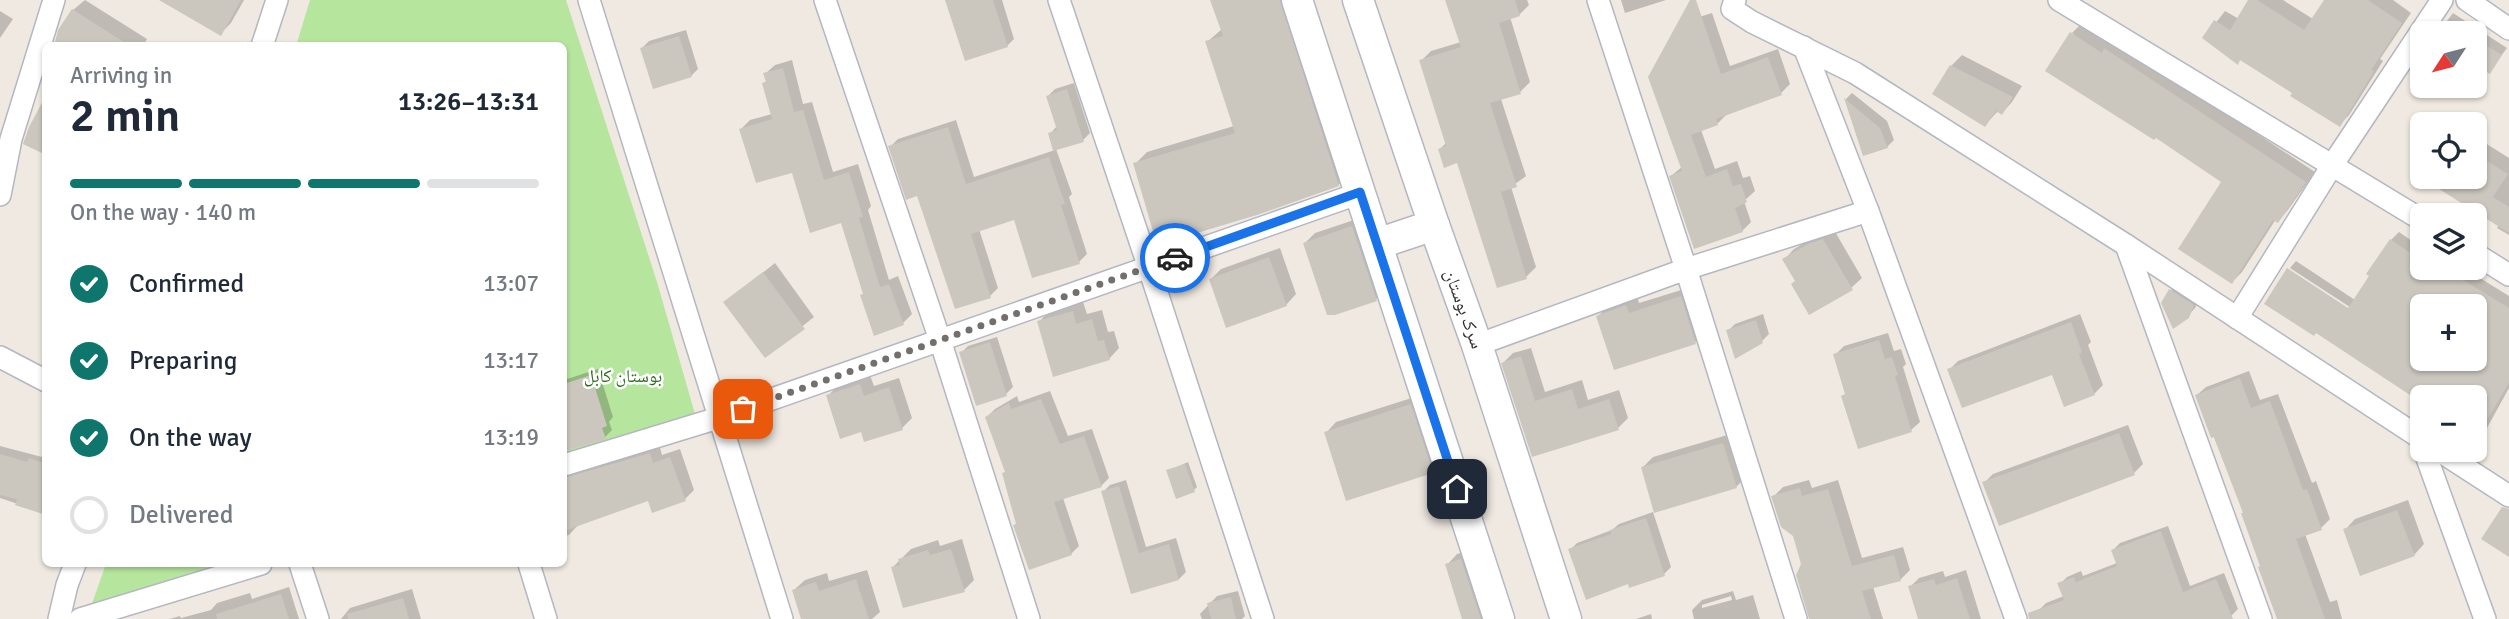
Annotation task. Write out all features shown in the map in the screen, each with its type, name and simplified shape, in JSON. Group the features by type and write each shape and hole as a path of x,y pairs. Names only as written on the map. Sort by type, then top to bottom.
{"street":[{"path":"0,195 12,139 54,0"},
{"path":"262,42 278,0"},
{"path":"589,0 782,619"},
{"path":"825,0 940,340 1029,619"},
{"path":"1059,0 1263,619"},
{"path":"1297,0 1499,619"},
{"name":"سرک بوستان","path":"1359,0 1477,345 1566,619"},
{"path":"1598,0 1796,619"},
{"path":"1735,0 1732,9 1752,22 1855,73 2126,245 2410,435"},
{"path":"2059,0 2410,212"},
{"path":"2237,318 2333,164 2442,0"},
{"path":"2468,0 2509,29"},
{"path":"1804,47 1868,211 2015,619"},
{"path":"567,464 718,418 1360,192"},
{"path":"1477,345 1686,269 1868,211"},
{"path":"1377,244 1434,225"},
{"path":"2126,245 2261,619"},
{"path":"2487,261 2509,275"},
{"path":"0,358 42,379"},
{"path":"2429,462 2485,619"},
{"path":"2457,462 2509,496"},
{"path":"59,619 74,567"},
{"path":"80,619 251,567"},
{"path":"300,567 318,619"},
{"path":"530,567 546,619"}],"green space":[{"name":"بوستان کابل","path":"310,0 566,0 657,282 695,414 567,456 567,42 297,42"},
{"path":"105,567 229,567 89,612"}],"building":[{"path":"159,0 241,0 221,36"},
{"path":"945,0 993,0 1008,47 965,61"},
{"path":"1210,0 1280,0 1339,186 1257,215 1157,245 1133,163 1235,133 1205,41 1223,36"},
{"path":"1445,0 1515,0 1520,16 1499,23 1521,94 1490,103 1517,187 1501,192 1527,279 1497,288 1457,163 1444,168 1438,149 1446,146 1419,60 1461,47"},
{"path":"1690,0 1696,0 1721,74 1768,57 1782,95 1716,119 1718,125 1691,135 1706,177 1727,169 1733,186 1741,184 1747,202 1735,208 1743,232 1694,249 1669,176 1682,171 1648,77"},
{"path":"2248,0 2257,0 2304,30 2324,0 2368,0 2402,23 2371,70 2374,71 2340,127 2240,60 2238,65 2202,38 2214,20 2230,30"},
{"path":"72,9 124,42 55,42 58,30"},
{"path":"2070,32 2102,53 2104,48 2306,182 2278,223 2273,220 2232,284 2178,249 2221,182 2156,138 2154,140 2045,71"},
{"path":"679,36 692,77 653,89 640,48"},
{"path":"2487,46 2502,55 2490,74 2487,72"},
{"path":"1950,65 2013,97 2002,115 1996,111 1985,127 1932,94"},
{"path":"783,68 794,112 803,110 824,180 849,172 863,217 859,218 880,287 889,284 904,325 874,336 841,223 810,233 792,173 756,183 739,129 772,119 762,83 766,82 763,73"},
{"path":"1067,89 1084,142 1053,151 1048,133 1057,130 1046,96"},
{"path":"1844,98 1880,128 1888,148 1863,156"},
{"path":"42,103 42,153 23,144"},
{"path":"948,127 966,184 1049,157 1065,204 1061,205 1080,264 1032,278 1014,220 971,234 991,298 955,309 917,196 906,200 888,146"},
{"path":"2487,161 2508,174 2493,197 2509,207 2509,233 2487,219 2487,203 2461,203 2439,189 2487,189"},
{"path":"1352,226 1377,301 1335,315 1327,315 1303,243"},
{"path":"1823,239 1853,290 1809,315 1791,284 1795,281 1782,259"},
{"path":"2390,239 2410,253 2410,280 2463,280 2486,294 2410,294 2410,371 2487,371 2487,295 2509,308 2509,383 2487,419 2487,385 2410,385 2410,395 2316,333 2314,336 2264,304 2287,268 2348,308 2369,276 2366,274"},
{"path":"1269,257 1287,306 1226,328 1209,279"},
{"path":"763,272 805,329 765,358 723,302"},
{"path":"2169,289 2194,305 2189,318 2173,329 2161,303"},
{"path":"1681,296 1696,344 1614,370 1596,316 1626,305 1629,313"},
{"path":"1073,311 1076,324 1092,319 1098,341 1104,340 1110,360 1053,377 1037,321"},
{"path":"1756,320 1763,343 1735,359 1726,330"},
{"path":"2071,322 2082,352 2079,354 2095,395 2064,407 2052,375 1962,408 1947,369"},
{"path":"1879,340 1885,359 1892,357 1912,432 1858,449 1841,396 1845,394 1833,354"},
{"path":"990,342 1007,396 976,406 959,352"},
{"path":"1521,356 1535,401 1572,389 1578,409 1609,399 1619,430 1532,457 1501,363"},
{"path":"591,375 607,426 602,428 606,439 567,450 567,383"},
{"path":"2240,378 2251,408 2270,401 2303,490 2307,489 2322,530 2296,539 2325,619 2277,619 2258,567 2260,566 2243,513 2195,395"},
{"path":"860,384 864,396 889,387 903,430 864,442 861,432 840,439 826,395"},
{"path":"1041,399 1060,444 1084,436 1102,487 1054,502 1072,555 1029,570 1013,525 1016,524 1002,473 1005,472 985,417 1009,403 1011,409"},
{"path":"1411,404 1433,473 1346,501 1324,432"},
{"path":"2119,433 2135,475 1999,526 1982,482"},
{"path":"1723,443 1737,488 1654,513 1641,467"},
{"path":"650,453 653,463 670,457 686,501 652,513 648,501 567,530 567,477"},
{"path":"0,454 27,462 29,458 42,463 42,514 15,505 17,499 0,495"},
{"path":"1185,464 1195,492 1176,499 1166,470"},
{"path":"1119,486 1139,553 1169,544 1179,580 1131,594 1101,491"},
{"path":"1800,488 1802,496 1828,489 1852,566 1894,555 1901,581 1862,591 1871,619 1809,619 1796,575 1801,564 1793,536 1781,527 1771,496"},
{"path":"2502,507 2509,509 2509,557 2481,539"},
{"path":"2397,510 2415,556 2360,576 2343,529"},
{"path":"1646,518 1665,576 1629,588 1628,584 1586,600 1568,549 1611,534 1610,530"},
{"path":"2161,531 2183,592 2216,579 2233,619 2029,619 2028,613 2064,600 2057,583 2074,577 2076,582 2117,566 2111,550"},
{"path":"951,549 965,592 903,608 891,567 900,565 898,559 928,550 930,555"},
{"path":"1461,559 1481,619 1462,619 1445,564"},
{"path":"1957,578 1970,619 1918,619 1908,586 1934,579 1936,585"},
{"path":"856,579 869,619 801,619 792,590 816,582 819,591"},
{"path":"281,594 289,619 217,619 216,614"},
{"path":"1231,597 1236,619 1211,619 1207,603"},
{"path":"403,598 409,619 348,619 347,614"}],"way so far":[{"path":"743,409 1175,258"}],"route":[{"path":"1175,258 1360,192 1457,489"}]}
